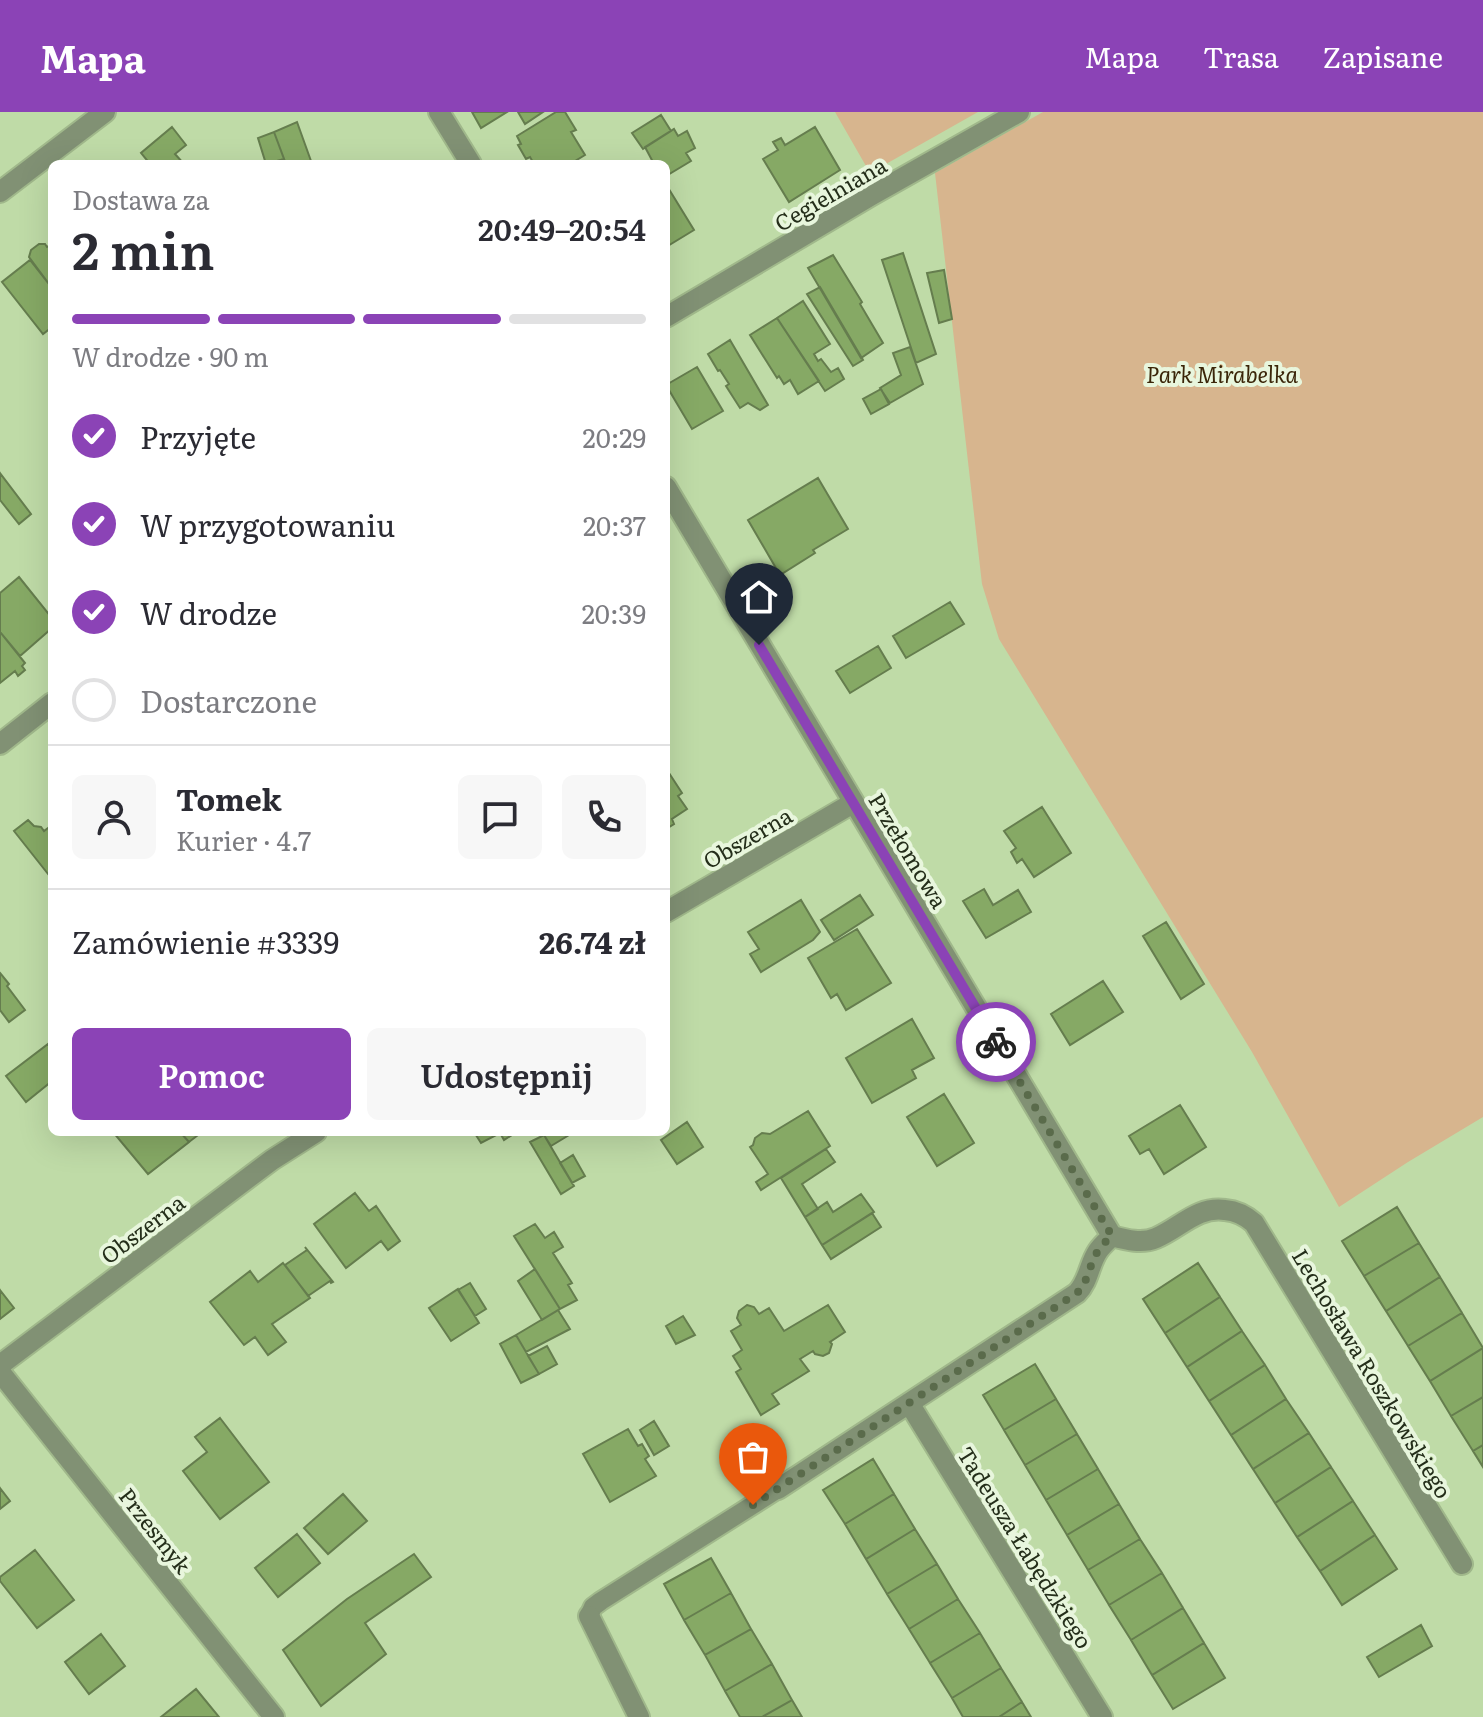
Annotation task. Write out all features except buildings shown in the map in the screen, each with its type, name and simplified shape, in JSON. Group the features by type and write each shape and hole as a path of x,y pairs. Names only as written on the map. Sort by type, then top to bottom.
{"street":[{"path":"0,192 105,112"},
{"path":"439,112 469,160"},
{"name":"Cegielniana","path":"670,315 1019,112"},
{"name":"Przełomowa","path":"670,494 1112,1236"},
{"path":"0,744 48,706"},
{"name":"Obszerna","path":"670,910 853,803"},
{"name":"Obszerna","path":"0,1365 272,1160 310,1136"},
{"name":"Lechosława Roszkowskiego","path":"1112,1236 1128,1241 1155,1238 1212,1209 1237,1212 1254,1223 1462,1564"},
{"path":"778,1489 1077,1293 1084,1286 1096,1254 1112,1236"},
{"name":"Przesmyk","path":"0,1372 274,1717"},
{"name":"Tadeusza Łabędzkiego","path":"909,1403 1102,1717"},
{"path":"589,1616 639,1717"}],"lane":[{"path":"589,1616 593,1607 601,1601 778,1489"}],"green space":[{"path":"835,112 978,112 870,173"},
{"name":"Park Mirabelka","path":"1043,112 1483,112 1483,1117 1339,1207 1252,1052 999,639 982,584 935,173"}],"way so far":[{"path":"753,1505 1077,1293 1084,1286 1096,1254 1112,1236 996,1042"}],"route":[{"path":"759,645 996,1042"}]}
